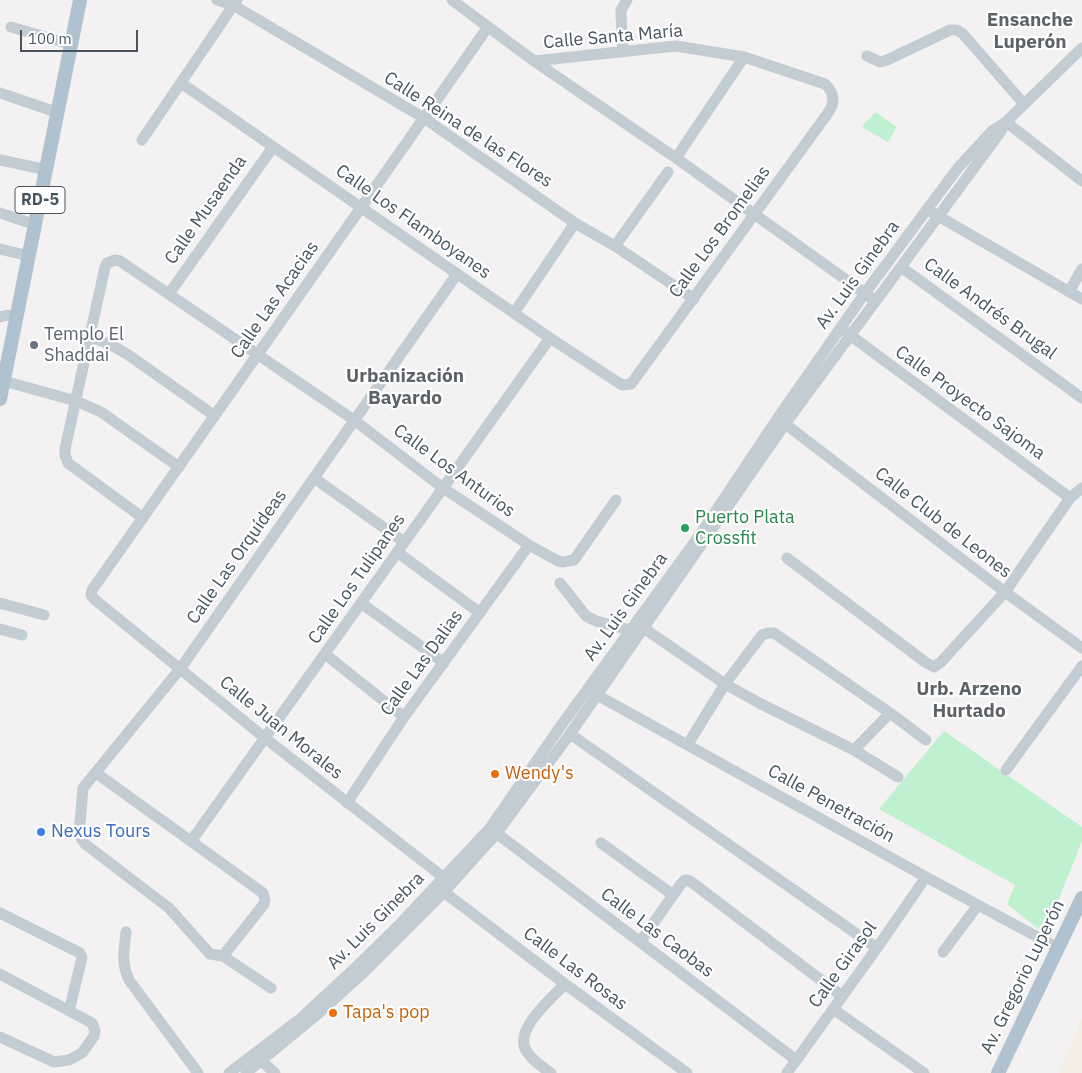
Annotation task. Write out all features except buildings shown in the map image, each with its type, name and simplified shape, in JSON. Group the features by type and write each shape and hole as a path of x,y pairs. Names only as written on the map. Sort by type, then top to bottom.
{"main road":[{"name":"RD-5","path":"0,356 4,316 21,254 72,0"},
{"name":"RD-5","path":"0,399 80,0"},
{"name":"Av. Gregorio Luperón","path":"998,1073 1082,898"}],"street":[{"name":"Calle Reina de las Flores","path":"218,0 235,2 424,118 575,223 615,246 694,299"},
{"path":"452,0 875,301"},
{"path":"623,50 621,10 627,0"},
{"path":"142,140 235,2"},
{"path":"11,26 64,42"},
{"name":"Calle Las Acacias","path":"92,595 92,590 488,27"},
{"path":"866,56 880,62 950,30 957,30 963,34 1024,104"},
{"name":"Calle Santa María","path":"534,60 676,46 744,57 825,84 833,94"},
{"name":"Av. Luis Ginebra","path":"493,831 593,691 645,629 865,293 957,169 992,131 1006,122 1082,48"},
{"path":"676,158 744,57"},
{"name":"Calle Los Flamboyanes","path":"181,83 550,338 622,385 627,386"},
{"path":"0,93 50,110"},
{"name":"Calle Los Bromelias","path":"627,386 631,384 694,299 832,108 833,94"},
{"path":"1006,122 1082,181"},
{"name":"Av. Luis Ginebra","path":"229,1073 258,1058 319,1013 362,974 493,831 570,734 593,691 630,630 781,421 850,337 1006,122"},
{"name":"Calle Musaenda","path":"169,294 273,147"},
{"path":"0,160 38,168"},
{"path":"615,246 668,172"},
{"path":"928,209 1082,299"},
{"path":"0,213 27,222"},
{"path":"514,313 575,223"},
{"path":"0,248 21,254"},
{"name":"Calle Los Anturios","path":"91,337 105,267 111,260 120,261 354,420 443,488 529,545 563,562 574,560 616,500"},
{"name":"Calle Andrés Brugal","path":"902,267 1082,398"},
{"path":"1069,292 1082,269"},
{"name":"Calle Las Orquídeas","path":"223,956 210,954 169,908 85,844 79,835 83,788 180,669 457,274"},
{"name":"Calle Proyecto Sajoma","path":"842,328 850,337 1070,498"},
{"path":"143,518 68,463 65,455 65,448 91,337 127,354 215,416"},
{"name":"Calle Los Tulipanes","path":"192,840 550,338"},
{"path":"4,381 76,401 101,412 179,467"},
{"name":"Calle Club de Leones","path":"781,421 1005,592 1082,648"},
{"path":"314,478 404,542"},
{"path":"787,558 934,667 941,662 1005,592 1070,498 1082,488"},
{"name":"Calle Las Dalias","path":"346,803 404,717 529,545"},
{"path":"397,552 480,613"},
{"path":"560,583 586,616 596,621 630,630"},
{"name":"Calle Juan Morales","path":"92,595 94,599 446,884"},
{"path":"0,603 44,615"},
{"path":"361,603 444,664"},
{"path":"645,629 725,684 854,750 898,777"},
{"path":"0,630 22,635"},
{"path":"688,744 725,684 762,635 768,632 774,633 926,740"},
{"path":"325,654 404,717"},
{"path":"1006,770 1082,666"},
{"name":"Calle Penetración","path":"593,691 926,877 1058,948"},
{"path":"854,750 890,713"},
{"path":"570,734 878,948"},
{"path":"96,773 192,840 263,894 264,904 223,956 271,988"},
{"name":"Calle Las Caobas","path":"493,831 796,1060"},
{"path":"601,843 673,894"},
{"name":"Calle Girasol","path":"787,1073 878,948 926,877"},
{"path":"640,942 684,880 690,881 842,996"},
{"name":"Calle Las Rosas","path":"446,884 565,984 687,1073"},
{"path":"943,952 978,905"},
{"path":"0,913 80,953 82,958 69,1011"},
{"path":"126,932 124,970 198,1073"},
{"path":"0,974 92,1023 95,1031 94,1036 86,1047 76,1057 54,1062 0,1037"},
{"path":"551,1073 533,1060 525,1051 523,1043 524,1032 528,1024 565,984"},
{"path":"833,1009 924,1073"},
{"path":"258,1058 275,1073"},
{"name":"Av. Luis Ginebra","path":"246,1073 258,1058"}],"green space":[{"path":"875,112 897,127 888,142 862,127"},
{"path":"944,731 1082,827 1082,841 1045,934 1007,904 1015,885 879,809"}],"sand":[{"path":"1082,1019 1082,1073 1059,1073"}],"place":[{"name":"Templo El Shaddai","path":"34,345"},
{"name":"Puerto Plata Crossfit","path":"685,528"},
{"name":"Wendy's","path":"495,774"},
{"name":"Nexus Tours","path":"41,832"},
{"name":"Tapa's pop","path":"333,1013"}],"district":[{"name":"Ensanche Luperón","path":"1030,32"},
{"name":"Urbanización Bayardo","path":"405,388"},
{"name":"Urb. Arzeno Hurtado","path":"969,701"}]}
